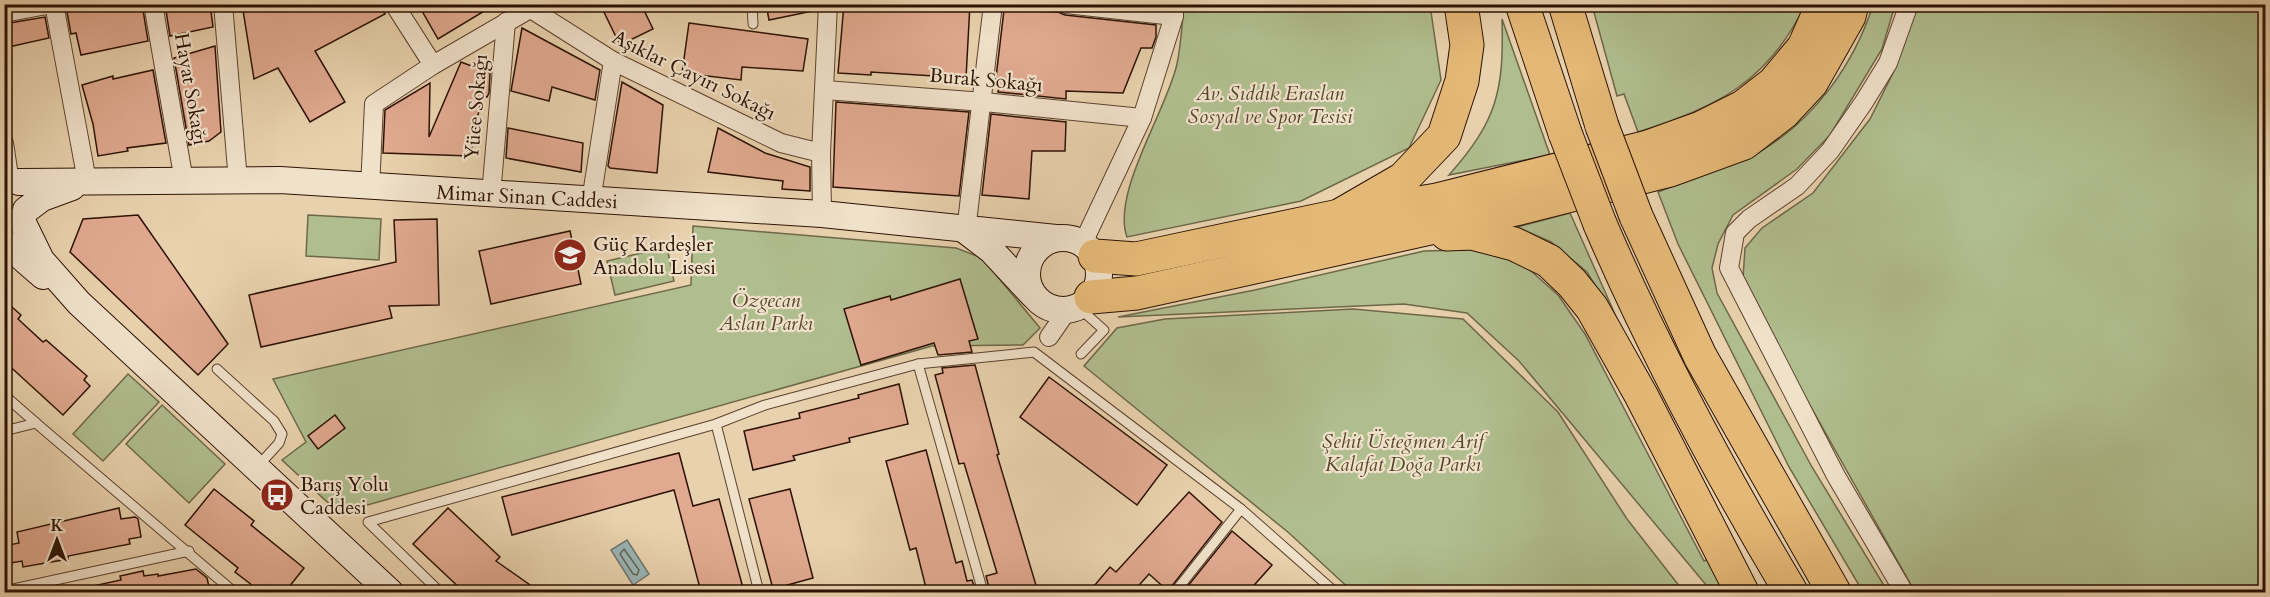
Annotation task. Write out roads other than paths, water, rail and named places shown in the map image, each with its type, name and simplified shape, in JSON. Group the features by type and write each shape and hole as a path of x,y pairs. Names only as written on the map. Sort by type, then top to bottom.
{"highway":[{"path":"1339,216 1403,178 1444,136 1462,81 1467,45 1461,4"},
{"path":"1522,4 1565,133 1600,224 1675,387 1721,475 1791,592"},
{"path":"1565,4 1602,126 1636,216 1700,356 1834,592"},
{"path":"1578,4 1587,74"},
{"path":"1089,250 1136,259 1339,216 1437,200 1648,147 1701,128 1743,107 1774,83 1804,47 1823,4"},
{"path":"1079,305 1516,209 1659,173 1744,142 1783,113 1811,83 1844,25 1851,4"},
{"path":"1309,254 1416,236 1472,233 1514,244 1549,261 1592,308 1641,395 1742,592"}],"main road":[{"name":"Mimar Sinan Caddesi","path":"11,178 87,181 280,180 370,188 822,214 966,231 1056,238"},
{"path":"11,178 27,195 17,219"},
{"path":"17,219 42,198 87,181"},
{"path":"17,219 41,260 79,303"},
{"path":"966,231 991,250 1034,297 1043,305 1079,305 1100,277 1089,250 1065,238 1056,238 1037,248 1030,257 1026,278 1034,297"},
{"path":"4,242 23,260 79,303 390,592"}],"street":[{"path":"4,13 53,4 87,181"},
{"name":"Hayat Sokağı","path":"153,4 184,181"},
{"path":"223,4 238,181"},
{"path":"394,4 433,65"},
{"path":"822,214 821,153 828,4"},
{"path":"966,231 984,102 993,4"},
{"path":"1066,4 1174,10 1142,118 1089,250"},
{"path":"1904,592 1836,476 1729,268 1735,233 1749,219 1797,186 1830,151 1864,102 1888,63 1909,4"},
{"path":"370,188 374,104 433,65 506,22 525,7"},
{"name":"Aşıklar Çayırı Sokağı","path":"525,7 613,61 781,143 821,153"},
{"name":"Yüce Sokağı","path":"491,195 506,22"},
{"path":"591,201 613,61"},
{"name":"Burak Sokağı","path":"825,90 984,102 1142,118"},
{"path":"4,142 11,178"},
{"path":"1049,337 1079,305"}],"lane":[{"path":"752,4 753,24"},
{"path":"1079,305 1104,330 1081,354"},
{"path":"440,592 368,522 716,424 765,405 918,363 1034,352 1049,337"},
{"path":"1034,352 1241,509 1335,592"},
{"path":"918,363 983,592"},
{"path":"217,369 274,421 282,434 279,443 257,467"},
{"path":"4,395 189,551 234,592"},
{"path":"4,431 36,423"},
{"path":"716,424 759,592"},
{"path":"1175,592 1241,509"},
{"path":"4,591 189,551"}],"water":[{"path":"627,540 649,574 633,585 611,550"}],"place":[{"name":"Güç Kardeşler Anadolu Lisesi","path":"570,255"},
{"name":"Barış Yolu Caddesi","path":"277,495"}],"park label":[{"name":"Av. Sıddık Eraslan Sosyal ve Spor Tesisi","path":"1270,104"},
{"name":"Özgecan Aslan Parkı","path":"766,312"},
{"name":"Şehit Üsteğmen Arif Kalafat Doğa Parkı","path":"1403,452"}]}
